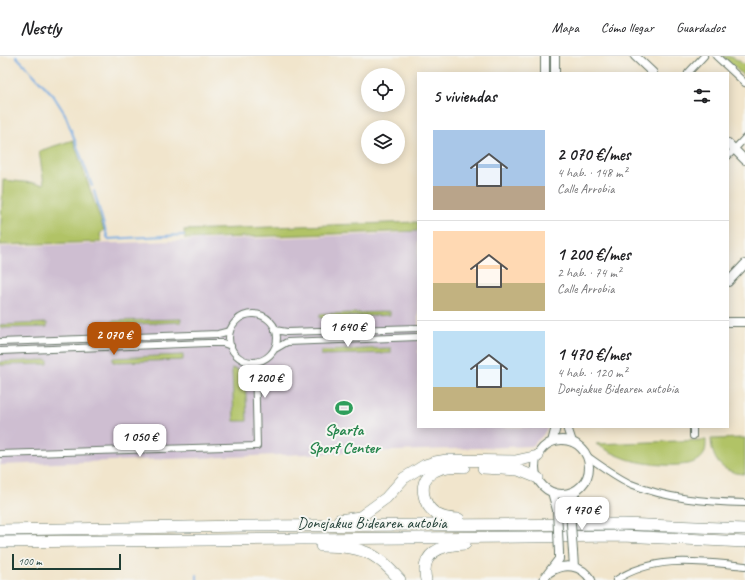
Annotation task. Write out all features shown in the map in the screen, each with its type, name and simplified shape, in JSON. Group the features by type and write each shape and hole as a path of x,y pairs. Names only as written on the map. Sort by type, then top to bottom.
{"highway":[{"path":"246,526 261,523 344,520 360,517 386,498 404,478 424,465 436,462 447,460 515,461 538,456"},
{"path":"533,524 504,518 472,520 447,518 435,513 427,505 423,495 423,488 428,476 441,469 458,467 518,470 538,478"},
{"name":"Donejakue Bidearen autobia","path":"0,530 246,526 533,524 623,524 745,529"},
{"name":"Donejakue Bidearen autobia","path":"0,542 622,536 745,542"},
{"path":"426,580 425,567 431,554 442,547 483,544 513,538"},
{"path":"260,539 292,545 352,548 372,554 400,580"}],"street":[{"path":"545,56 545,72"},
{"path":"555,56 555,72"},
{"path":"636,56 652,72"},
{"path":"689,72 704,56"},
{"path":"716,56 745,83"},
{"path":"745,138 731,146 745,160"},
{"path":"729,281 745,264"},
{"path":"246,315 261,315 267,319 275,330 277,342 274,349 270,355 263,360 255,362 240,358 234,352 229,339 230,331 234,324 246,315"},
{"path":"729,322 745,322"},
{"path":"275,330 287,332 417,328"},
{"path":"0,342 218,334 230,331"},
{"path":"274,349 287,342 417,337"},
{"path":"0,350 208,343 223,343 231,346"},
{"path":"0,454 257,446 255,362"},
{"path":"552,442 556,428"},
{"path":"567,428 572,442"},
{"path":"693,428 693,436"},
{"path":"577,490 565,494 552,492 546,489 538,478 536,463 538,456 546,445 559,440 572,442 581,447 587,456 599,465 630,483 665,495 699,500 744,502"},
{"path":"574,567 570,510 573,496 587,479 589,464 587,456"},
{"path":"543,580 559,559 557,510 552,492"},
{"path":"616,580 637,569 662,562 745,566"},
{"path":"550,572 557,568 566,566 574,567 582,570 591,580"}],"shaded area":[{"path":"417,231 417,428 547,428 543,435 532,446 0,465 0,247 390,234"}],"green space":[{"path":"722,56 732,57 745,66 745,77"},
{"path":"73,140 104,230 100,234 102,242 0,245 3,180 44,184 39,151"},
{"path":"417,222 417,231 185,239 184,230"},
{"path":"390,312 390,315 320,318 320,314"},
{"path":"181,319 181,322 112,325 112,321"},
{"path":"47,323 47,327 0,328 0,325"},
{"path":"391,348 391,353 321,355 321,351"},
{"path":"183,355 183,360 113,362 113,358"},
{"path":"48,360 48,364 0,365 0,362"},
{"path":"232,368 245,373 247,421 234,421"},
{"path":"745,438 745,474 725,469 716,460 711,439"},
{"path":"706,440 706,447 702,457 688,464 677,465 634,461 615,454 596,444"}],"waterway":[{"path":"16,56 53,95 65,114 92,186"},
{"path":"94,191 108,239 184,235"},
{"path":"197,575 197,580"}],"place":[{"name":"Sparta Sport Center","path":"344,408"}]}
